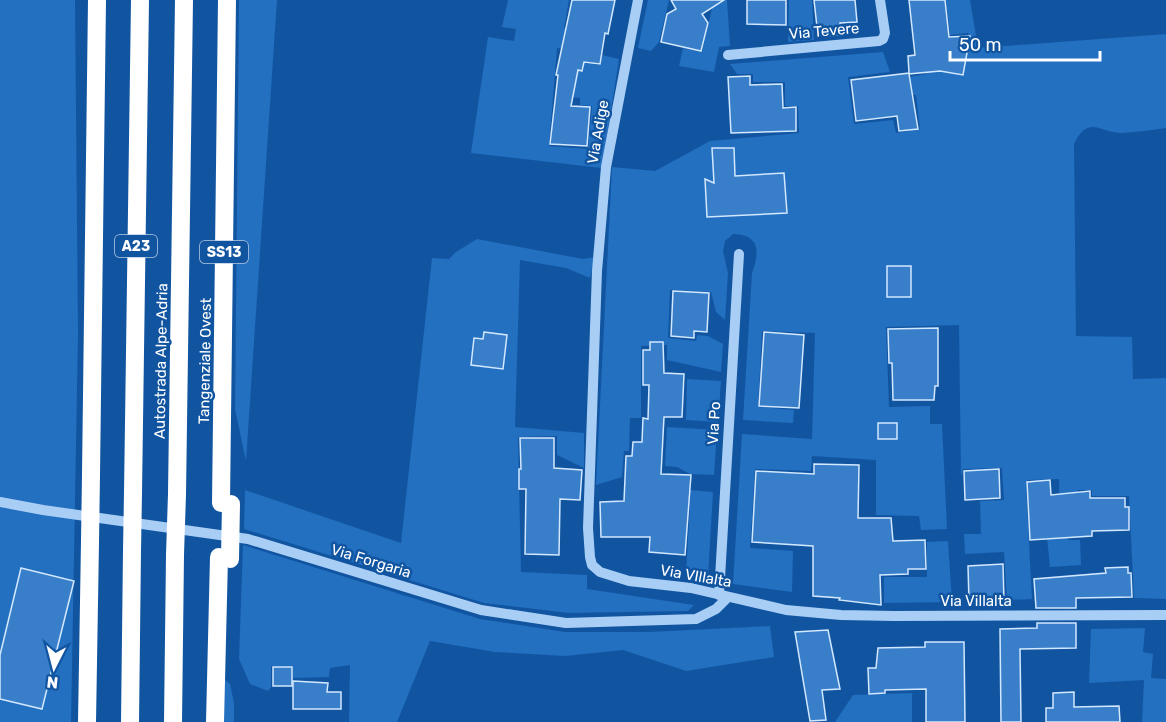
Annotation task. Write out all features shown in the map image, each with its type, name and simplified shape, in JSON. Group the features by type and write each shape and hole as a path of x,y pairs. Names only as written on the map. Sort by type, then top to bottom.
{"highway":[{"path":"87,722 98,0"},
{"name":"Autostrada Alpe-Adria","path":"130,722 140,0"},
{"name":"Autostrada Alpe-Adria","path":"173,722 184,0"},
{"name":"Tangenziale Ovest","path":"215,722 226,503 222,428 227,0"},
{"path":"224,558 228,647 231,659"}],"street":[{"name":"Via Adige","path":"600,572 592,565 588,528 597,271 606,167 638,0"},
{"name":"Via Tevere","path":"728,55 879,41 883,39 885,33 880,0"},
{"name":"Via Po","path":"723,596 739,254"},
{"name":"Via Forgaria","path":"0,502 248,539 481,610 566,623 696,619 716,609 723,596"},
{"name":"Via VIllalta","path":"600,572 629,581 691,588 786,610"},
{"name":"Via Villalta","path":"786,610 894,616 1166,615"}],"shaded area":[{"path":"0,0 75,0 78,333 71,722 0,722"},
{"path":"239,0 277,0 246,461 235,409"},
{"path":"508,0 569,0 564,28 594,33 591,52 557,48 549,146 588,149 592,106 580,105 580,98 572,97 575,79 577,79 578,71 583,72 584,63 600,65 602,55 619,59 602,168 471,153 488,37 514,41 516,29 502,27"},
{"path":"648,0 669,0 659,42 651,51 638,48"},
{"path":"714,0 727,0 730,46 719,47 714,72 679,66 683,48 702,52"},
{"path":"789,0 812,0 814,40 788,42"},
{"path":"946,0 970,0 978,48 1166,34 1166,128 1123,133 1090,127 1085,129 1074,144 1076,336 1132,337 1133,379 1166,378 1166,599 1134,598 1129,496 1092,496 1092,490 1077,490 1078,520 1067,521 1068,540 1080,540 1081,565 1050,567 1047,538 1060,538 1059,479 1028,480 1026,485 1032,599 1007,600 1004,552 965,554 964,534 981,534 980,501 1004,500 1002,468 963,469 961,476 959,325 886,327 889,407 930,406 930,424 942,424 947,529 921,530 919,516 876,515 876,460 812,456 811,471 755,469 750,548 793,551 792,592 733,584 742,434 812,439 815,333 762,331 758,407 794,410 793,423 743,420 752,273 757,251 753,241 742,235 733,234 725,241 723,251 728,273 725,320 716,312 711,292 670,290 668,338 696,341 697,335 708,336 723,344 721,372 667,360 667,345 641,346 641,418 630,418 629,451 624,451 622,477 596,485 612,167 655,171 710,141 799,133 798,106 785,106 785,82 753,82 753,74 737,74 730,64 883,52 890,72 848,77 854,124 893,120 896,133 920,129 916,95 909,95 909,77 926,74 924,52 971,48 968,33 950,35"},
{"path":"477,239 583,259 595,257 590,278 566,268 520,260 515,427 584,433 584,468 557,455 557,436 518,437 521,572 587,575 587,589 694,605 688,611 568,613 484,603 244,529 245,490 401,543 432,258 449,259"},
{"path":"687,379 721,381 718,422 686,420"},
{"path":"667,427 717,430 714,475 690,474 677,467 665,466"},
{"path":"677,489 713,492 708,578 686,574 690,505 668,503"},
{"path":"948,541 952,602 884,603 884,577 927,577 927,542"},
{"path":"243,545 480,619 565,632 649,632 770,626 774,657 686,671 623,650 565,656 495,652 430,641 397,722 349,722 350,665 330,668 329,677 293,678 293,667 271,666 271,687 268,691 250,684 239,659"},
{"path":"1145,628 1143,652 1153,654 1151,678 1166,679 1166,722 1142,722 1144,680 1089,683 1091,629"},
{"path":"224,679 230,684 234,703 234,722 224,722"},
{"path":"912,693 912,722 835,722 853,695"}],"building":[{"path":"572,0 615,0 608,34 605,33 600,64 584,62 582,71 578,70 571,106 590,107 587,146 550,144 558,75 556,75"},
{"path":"671,0 724,0 702,14 708,23 701,51 661,42 667,14 676,9"},
{"path":"747,0 786,0 786,25 747,24"},
{"path":"814,0 855,0 857,22 840,23 841,35 818,36"},
{"path":"909,0 945,0 949,37 970,36 963,75 940,71 909,74 918,129 899,131 897,116 856,121 851,80 909,73 908,56 915,55"},
{"path":"750,76 750,85 782,84 783,108 796,107 796,131 731,133 728,77"},
{"path":"712,148 734,148 735,176 784,173 787,213 707,217 705,179 714,183"},
{"path":"887,266 911,266 911,297 887,297"},
{"path":"673,291 709,293 707,332 694,331 694,338 671,336"},
{"path":"938,328 938,386 935,386 934,400 893,400 888,329"},
{"path":"484,332 507,335 503,369 471,365 474,338 483,339"},
{"path":"764,332 804,335 799,408 759,406"},
{"path":"650,342 663,342 664,373 684,374 682,417 664,417 661,474 691,475 685,555 649,552 650,537 601,537 600,502 624,501 626,456 632,456 633,442 642,442 643,418 648,419 649,385 643,385 643,350 650,350"},
{"path":"878,423 897,423 897,439 878,439"},
{"path":"520,438 554,438 554,468 582,470 580,500 560,499 559,555 525,554 526,489 519,489"},
{"path":"814,464 859,465 858,518 891,518 893,541 925,540 926,569 908,569 908,574 880,575 881,605 813,596 813,546 752,542 756,471 814,474"},
{"path":"999,469 1000,498 965,500 964,471"},
{"path":"1050,480 1051,495 1090,491 1090,498 1125,498 1125,507 1129,507 1129,530 1092,531 1092,536 1030,540 1027,482"},
{"path":"1003,564 1004,601 969,602 968,566"},
{"path":"1128,567 1128,573 1131,573 1132,597 1076,598 1076,608 1036,608 1034,579 1106,573 1105,568"},
{"path":"21,568 74,581 42,709 0,699 0,655"},
{"path":"1037,623 1076,623 1076,648 1020,649 1021,722 1001,722 1000,629 1037,628"},
{"path":"828,630 840,689 822,690 826,720 810,721 795,632"},
{"path":"925,642 964,642 965,722 926,722 926,689 885,690 885,693 869,694 868,668 876,668 878,648 925,647"},
{"path":"273,667 292,667 292,686 273,686"},
{"path":"293,681 328,683 327,692 341,692 341,709 293,709"},
{"path":"1074,692 1074,707 1119,706 1120,722 1046,722 1046,708 1053,708 1053,693"}]}
